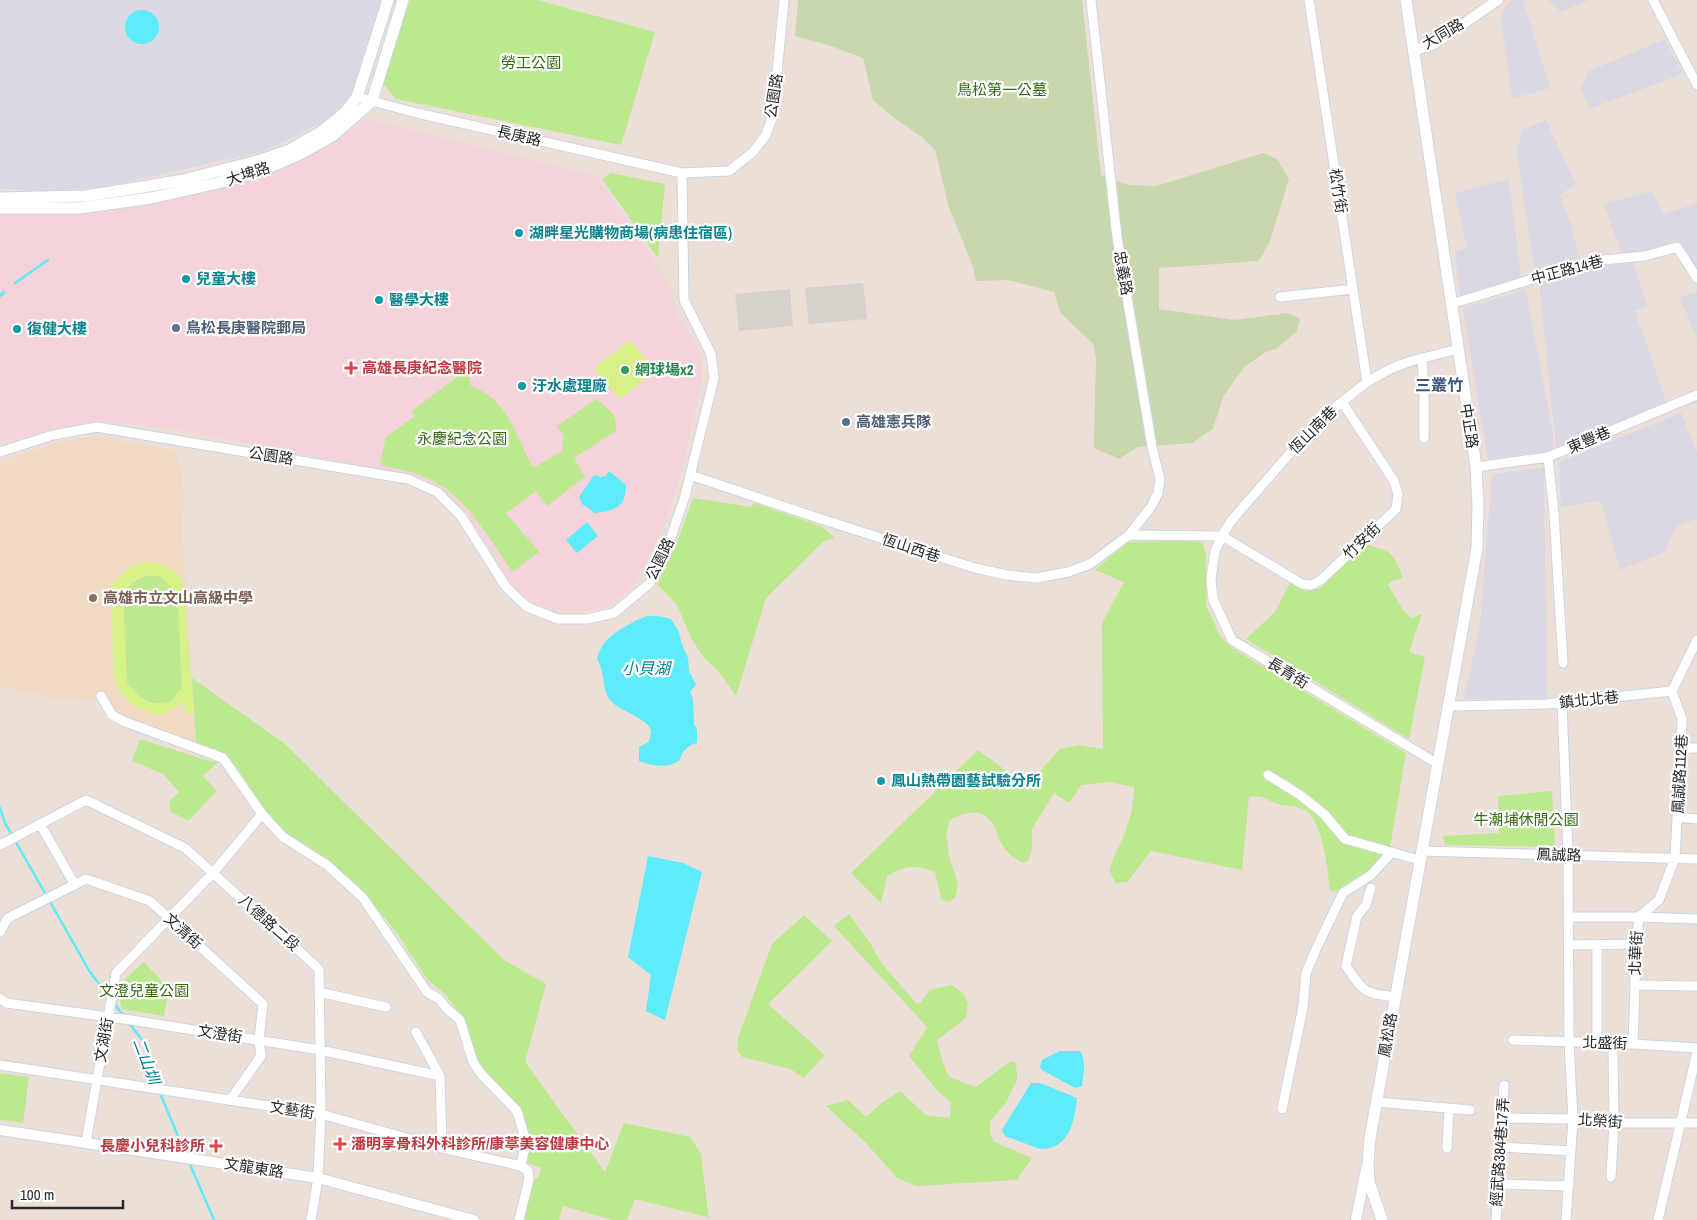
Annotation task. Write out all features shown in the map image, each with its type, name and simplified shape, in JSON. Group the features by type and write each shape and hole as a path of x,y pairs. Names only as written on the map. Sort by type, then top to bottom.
{"main road":[{"name":"大埤路","path":"0,198 85,196 183,180 258,161 290,150 321,132 346,112 357,97 388,0"},
{"path":"372,101 403,0"},
{"name":"中正路","path":"1406,0 1476,467 1478,504 1477,548 1420,856"},
{"name":"大埤路","path":"0,208 80,208 142,200 218,183 263,170 332,136 372,101"},
{"name":"鳳松路","path":"1368,1163 1376,1102 1420,856"},
{"path":"1368,1163 1369,1182 1382,1220"}],"street":[{"name":"公園路","path":"0,452 53,435 97,427 408,479 437,492 461,516 506,587 527,607 558,620 587,619 614,613 650,583 671,536 685,496 714,378 711,354 684,300 682,172 729,171 753,152 766,135 773,115 784,0"},
{"name":"忠義路","path":"1091,0 1117,237 1152,447 1160,479 1158,493 1151,507 1129,535"},
{"name":"松竹街","path":"1309,0 1367,382"},
{"name":"大同路","path":"1413,51 1434,44 1498,0"},
{"path":"1653,0 1697,85"},
{"name":"長庚路","path":"357,97 417,113 682,172"},
{"name":"中正路14巷","path":"1451,304 1592,261 1645,256 1677,246 1697,278"},
{"path":"1280,297 1353,289"},
{"name":"恆山南巷","path":"1222,536 1231,521 1318,421 1367,382 1390,369 1422,358 1458,350"},
{"path":"1422,358 1424,438"},
{"name":"東豐巷","path":"1476,467 1548,457 1697,395"},
{"name":"竹安街","path":"1222,536 1302,584 1312,585 1322,580 1396,509 1398,494 1394,481 1342,402"},
{"path":"1548,457 1554,514 1563,663"},
{"name":"恆山西巷","path":"690,475 815,518 974,568 1008,575 1036,578 1068,572 1090,564 1129,535"},
{"path":"1129,535 1222,536"},
{"name":"長青街","path":"1222,536 1215,551 1211,579 1213,599 1232,640 1438,764"},
{"path":"1672,691 1697,640"},
{"name":"鎮北北巷","path":"1448,706 1562,703 1672,691"},
{"name":"鳳誠路112巷","path":"1638,917 1659,900 1675,858 1682,718 1672,691"},
{"path":"101,696 112,715 223,758 262,814 283,837 327,866 363,898 427,992 439,999 460,1020 474,1062 481,1074 517,1111 526,1141 521,1166 528,1172 529,1178 519,1220"},
{"path":"1562,703 1568,855 1572,1119 1566,1220"},
{"path":"1682,748 1697,748"},
{"name":"鳳誠路","path":"1268,775 1300,795 1324,814 1346,839 1391,853 1420,856 1568,855 1697,859"},
{"name":"八德路二段","path":"0,845 86,800 184,848 319,969 320,1114 318,1178 311,1220"},
{"name":"文湖街","path":"86,1142 116,973 213,873 262,814"},
{"path":"1678,817 1697,819"},
{"path":"40,824 75,885"},
{"path":"1282,1109 1303,1007 1306,974 1313,956 1343,893 1371,875 1391,853"},
{"name":"文清街","path":"0,932 8,918 86,879 150,901 263,1004 259,1040 261,1056 230,1100"},
{"path":"1371,888 1366,905 1358,916 1346,966 1358,985 1368,993 1395,997"},
{"path":"1568,917 1638,917"},
{"name":"北華街","path":"1697,919 1638,917 1635,985 1697,986"},
{"path":"1569,945 1636,944"},
{"path":"1597,945 1597,1042"},
{"path":"1633,1044 1635,985"},
{"path":"319,992 386,1007"},
{"name":"文澄街","path":"0,998 6,1003 126,1019 320,1050 440,1076"},
{"path":"416,1032 440,1076 442,1148"},
{"name":"北盛街","path":"1513,1040 1597,1042 1697,1048"},
{"path":"1610,1177 1614,1124 1613,1044"},
{"path":"1658,1220 1697,1052"},
{"name":"文藝街","path":"0,1065 320,1114 442,1148 521,1166"},
{"name":"經武路384巷17弄","path":"1496,1220 1504,1084"},
{"path":"1376,1102 1470,1110"},
{"path":"1446,1148 1449,1108"},
{"name":"北榮街","path":"1502,1118 1572,1119 1614,1124 1697,1122"},
{"name":"文龍東路","path":"0,1130 318,1178 474,1220"},
{"path":"1500,1146 1571,1151"},
{"name":"鳳松路","path":"1356,1220 1368,1163"},
{"path":"1498,1184 1568,1186"}],"shaded area":[{"path":"0,0 383,0 358,81 347,101 326,120 292,138 257,153 104,187 40,191 0,189"},
{"path":"1513,0 1523,0 1550,88 1512,99 1501,18 1506,5"},
{"path":"1548,0 1589,0 1561,12"},
{"path":"1665,39 1683,74 1589,109 1581,89 1589,71"},
{"name":"高雄長庚紀念醫院","path":"367,119 598,177 672,289 676,312 696,345 701,358 702,379 683,466 657,540 648,559 628,591 608,606 584,612 559,610 532,602 511,584 495,555 466,514 441,490 412,476 175,429 96,421 0,442 0,211 86,213 154,204 265,174 335,139"},
{"path":"1546,120 1576,184 1560,195 1571,225 1579,258 1535,275 1517,153 1522,130"},
{"path":"1509,179 1521,278 1460,298 1455,252 1467,248 1455,193"},
{"path":"1652,191 1664,214 1697,203 1697,269 1676,240 1652,250 1621,253 1604,204"},
{"path":"1633,263 1648,306 1635,311 1667,404 1556,448 1539,283 1594,268"},
{"path":"863,283 867,319 809,324 805,288"},
{"path":"790,289 793,326 739,331 735,294"},
{"path":"1526,290 1553,435 1553,451 1488,459 1463,308"},
{"path":"1697,292 1697,339 1680,297"},
{"path":"1681,413 1697,452 1697,519 1676,526 1665,552 1620,570 1601,501 1561,507 1559,462"},
{"name":"高雄市立文山高級中學","path":"93,436 175,450 182,476 184,506 181,518 196,745 117,714 101,693 94,699 50,698 0,686 0,461 56,443"},
{"path":"1544,468 1547,700 1464,699 1480,625 1492,474"}],"green space":[{"name":"勞工公園","path":"410,0 537,0 655,32 621,145 396,99 383,83"},
{"name":"鳥松第一公墓","path":"798,0 1082,0 1101,175 1128,185 1156,186 1263,153 1277,159 1289,179 1270,241 1259,261 1159,268 1159,309 1234,320 1288,313 1300,319 1297,331 1276,349 1266,352 1245,366 1223,397 1213,429 1192,443 1138,447 1119,459 1094,448 1096,358 1093,344 1060,312 1054,292 1008,280 976,281 972,264 949,208 935,150 922,137 894,118 873,100 863,58 831,46 795,36"},
{"path":"611,173 665,184 658,258 602,179"},
{"name":"網球場x2","path":"630,340 655,371 620,399 594,368"},
{"name":"永慶紀念公園","path":"470,367 470,385 494,400 502,409 533,468 562,451 564,436 557,426 596,399 614,415 616,431 574,458 585,477 547,506 536,491 506,513 539,552 512,572 472,515 448,491 434,481 417,474 380,465 386,437 415,416 412,411"},
{"path":"693,498 751,507 754,503 821,526 835,538 823,542 766,598 736,696 719,672 705,659 691,638 677,605 657,584 675,548"},
{"path":"1195,541 1203,543 1206,556 1206,605 1220,636 1232,648 1406,753 1390,847 1365,877 1340,892 1330,890 1324,847 1316,824 1311,816 1305,810 1278,804 1255,796 1249,797 1242,870 1151,851 1127,882 1116,883 1109,871 1126,830 1133,804 1134,787 1109,782 1081,785 1069,803 1054,793 1032,829 1032,850 1028,861 1023,863 1004,848 990,820 980,813 962,814 950,820 946,834 949,857 958,883 956,896 950,902 941,899 935,872 910,867 887,876 881,903 851,873 978,750 1027,786 1060,749 1078,745 1103,749 1102,623 1124,582 1095,570 1127,542"},
{"path":"1364,544 1380,548 1393,557 1403,578 1391,581 1388,585 1403,610 1412,618 1422,614 1409,652 1425,657 1409,739 1246,639 1275,612 1290,583 1305,591 1321,588"},
{"path":"144,562 155,563 170,568 182,579 194,713 186,714 184,700 175,708 161,715 136,708 120,691 114,679 111,585 129,568","holes":["150,575 162,577 178,594 182,688 169,703 162,704 146,700 127,684 123,594 137,579"]},
{"path":"150,575 162,577 178,594 182,688 169,703 162,704 146,700 127,684 123,594 134,581"},
{"path":"192,678 285,744 504,960 546,984 525,1062 605,1172 624,1123 690,1137 701,1154 709,1220 707,1217 635,1199 627,1220 613,1220 563,1206 559,1220 526,1220 524,1217 534,1180 539,1176 541,1168 527,1163 529,1141 521,1112 478,1062 459,1013 445,994 427,979 396,932 358,885 271,821 225,757 196,745"},
{"path":"140,739 218,762 203,776 217,791 188,821 170,811 169,802 179,792 163,774 132,761"},
{"name":"牛潮埔休閒公園","path":"1552,791 1555,847 1445,845 1443,836 1499,833 1498,796"},
{"path":"849,914 872,946 882,964 917,1004 921,1002 930,990 951,985 963,993 968,1003 966,1018 937,1040 949,1077 976,1087 1011,1061 1016,1063 1017,1080 1006,1102 990,1122 990,1133 994,1142 1032,1158 1017,1180 916,1186 897,1178 866,1143 826,1106 848,1100 866,1117 883,1102 900,1091 926,1115 950,1118 951,1103 935,1088 909,1056 927,1027 834,926"},
{"path":"804,915 832,941 768,1004 825,1055 804,1078 790,1069 742,1057 737,1050 738,1038 772,944"},
{"name":"文澄兒童公園","path":"144,962 169,989 164,1016 122,1009 120,1003 125,979"},
{"path":"0,1073 29,1077 23,1123 0,1120"}],"water":[{"path":"142,10 149,11 154,15 158,20 158,34 154,39 149,43 142,44 135,43 130,39 126,34 125,27 126,20 130,15 135,11"},
{"path":"609,471 626,485 624,498 618,507 595,513 582,504 579,497 594,475 606,476"},
{"path":"587,522 598,536 577,553 566,540"},
{"name":"小貝湖","path":"647,616 671,619 679,632 688,658 689,671 696,685 690,692 693,699 697,743 686,749 680,760 665,766 639,761 639,747 649,742 651,731 640,719 617,706 609,698 597,659 600,650 610,637"},
{"path":"648,856 683,863 702,872 665,1020 646,1011 651,975 628,957"},
{"path":"1060,1051 1080,1051 1084,1064 1082,1086 1075,1088 1042,1070 1040,1067 1042,1060"},
{"path":"1031,1083 1040,1083 1077,1098 1069,1132 1058,1145 1050,1148 1040,1149 1005,1136 1002,1130"}],"waterway":[{"name":"二山圳","path":"15,283 48,260"},
{"name":"二山圳","path":"0,296 4,292"},
{"name":"二山圳","path":"0,808 5,823 90,972 109,997"},
{"name":"二山圳","path":"114,1003 124,1017"},
{"name":"二山圳","path":"129,1023 143,1041 157,1086"},
{"name":"二山圳","path":"159,1091 186,1155"},
{"name":"二山圳","path":"189,1162 214,1220"}],"place":[{"name":"湖畔星光購物商場(病患住宿區)","path":"519,233"},
{"name":"兒童大樓","path":"186,279"},
{"name":"醫學大樓","path":"379,300"},
{"name":"鳥松長庚醫院郵局","path":"176,328"},
{"name":"復健大樓","path":"17,329"},
{"name":"高雄長庚紀念醫院","path":"351,368"},
{"name":"網球場x2","path":"625,370"},
{"name":"汙水處理廠","path":"522,386"},
{"name":"高雄憲兵隊","path":"846,422"},
{"name":"高雄市立文山高級中學","path":"93,598"},
{"name":"鳳山熱帶園藝試驗分所","path":"881,781"},
{"name":"潘明享骨科外科診所/康葶美容健康中心","path":"340,1144"},
{"name":"長慶小兒科診所","path":"216,1146"}],"district":[{"name":"三叢竹","path":"1439,385"}]}
